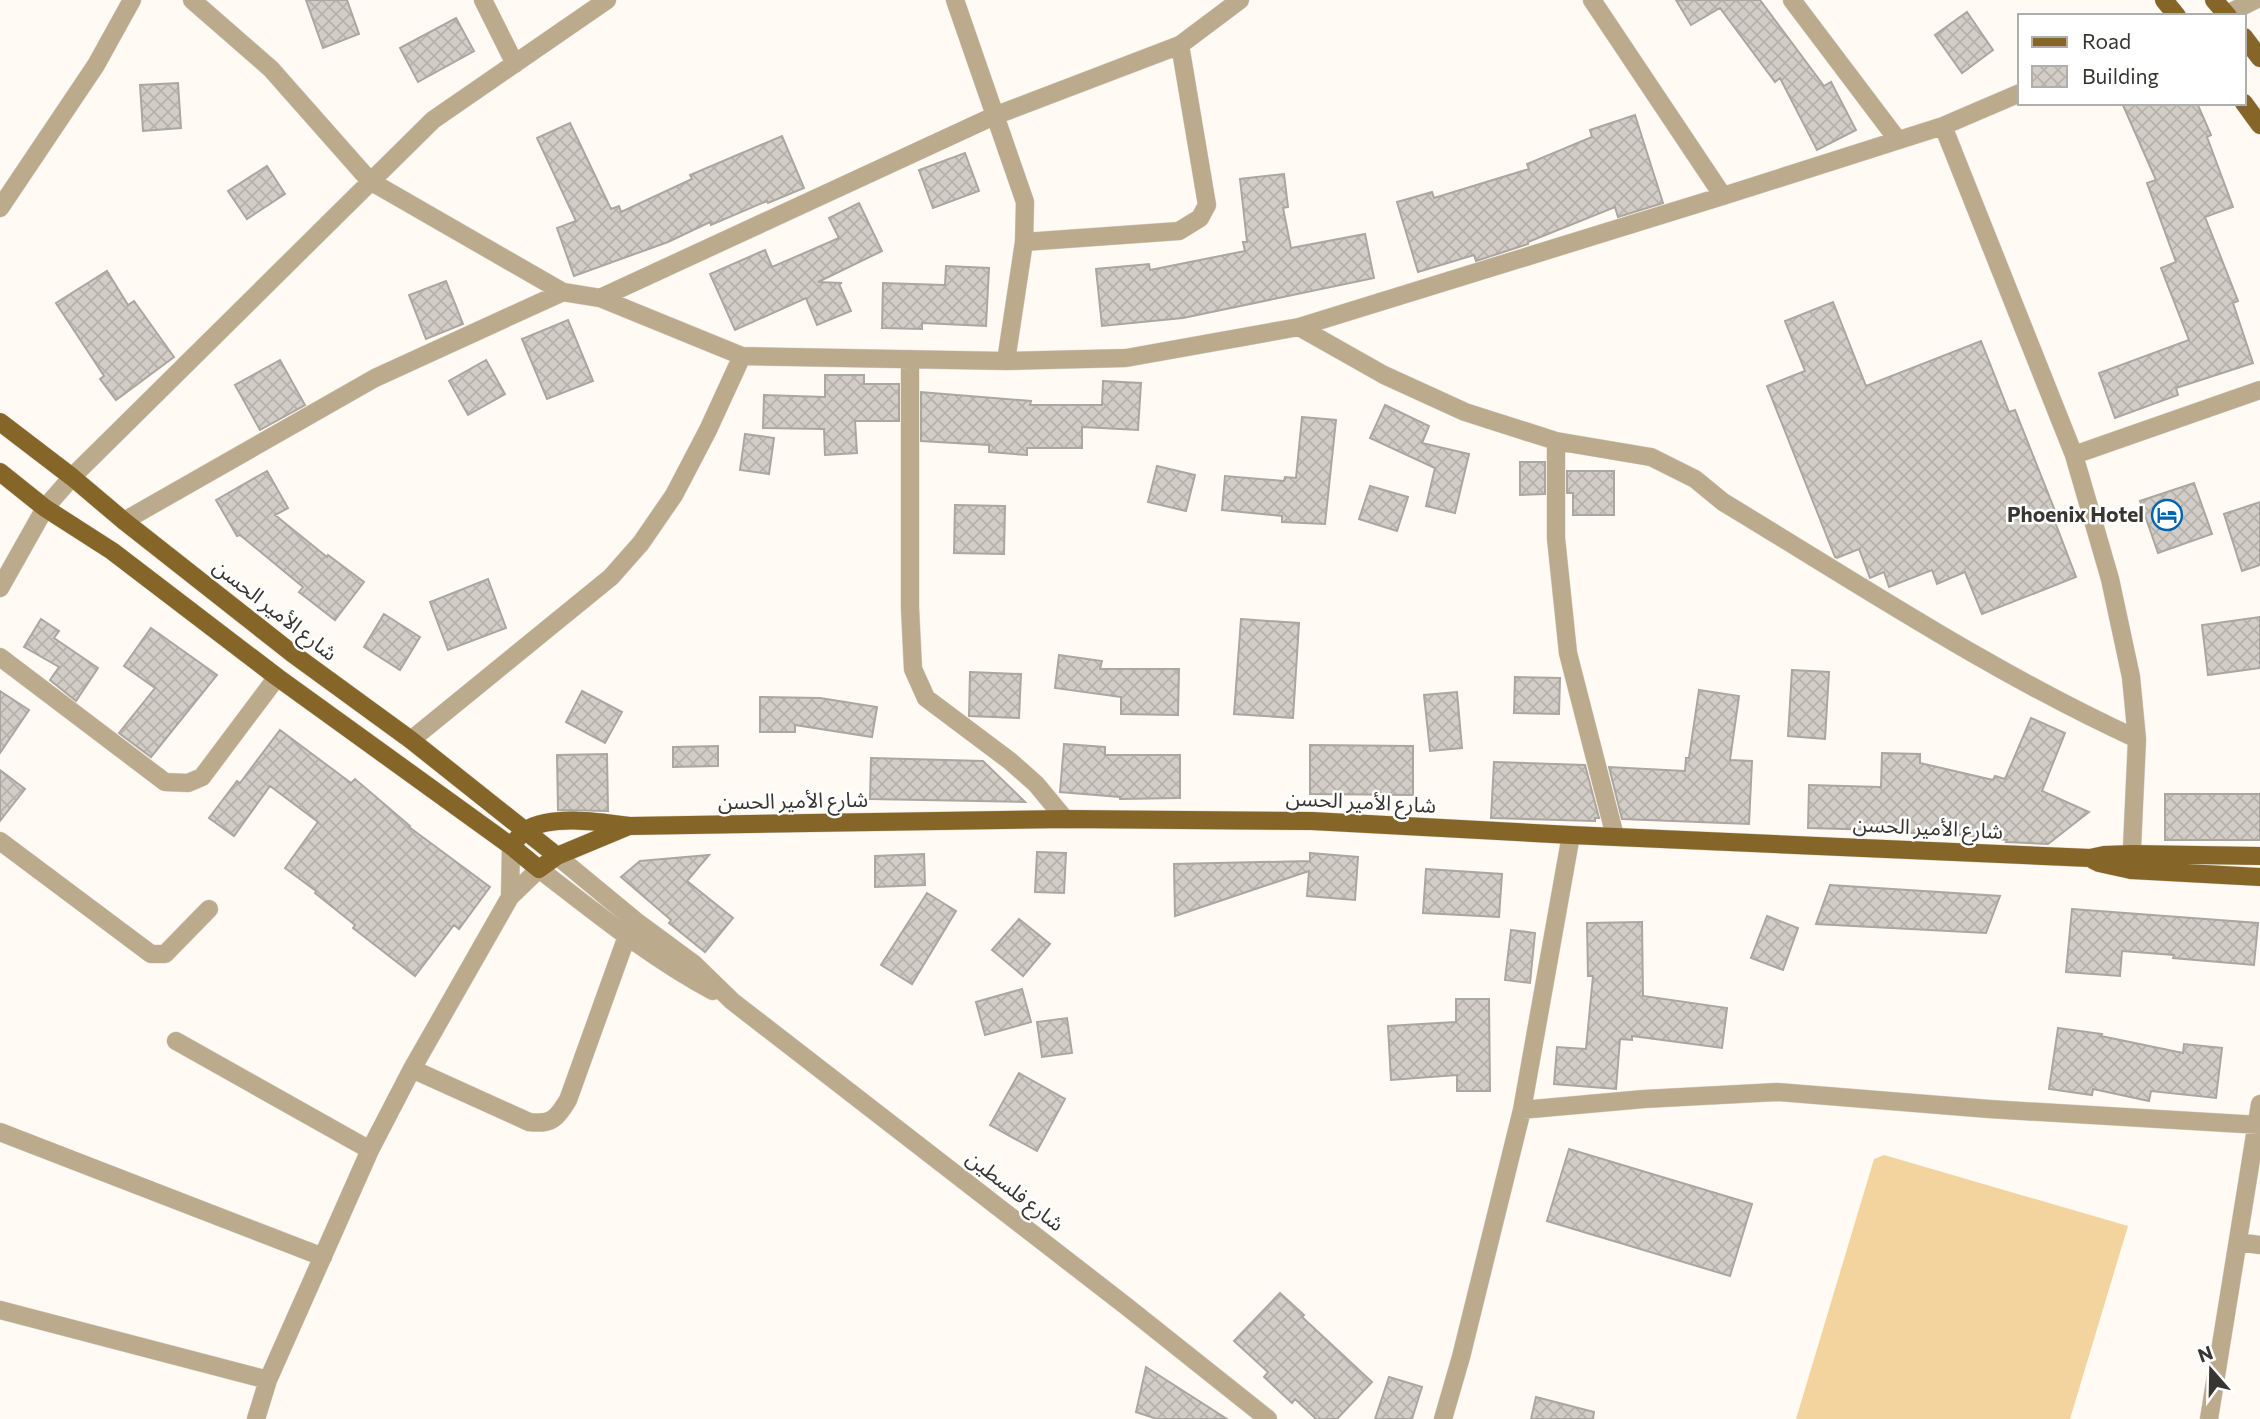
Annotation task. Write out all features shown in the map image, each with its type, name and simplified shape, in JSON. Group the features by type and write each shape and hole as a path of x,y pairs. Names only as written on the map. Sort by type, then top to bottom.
{"main road":[{"path":"2164,0 2175,14"},
{"path":"2214,0 2227,14"},
{"path":"2246,40 2260,58"},
{"path":"2245,105 2260,125"},
{"name":"شارع الأمير الحسن","path":"0,422 293,654 411,740 557,856"},
{"path":"0,472 45,508 112,551 277,677 539,869"},
{"name":"شارع الأمير الحسن","path":"526,830 541,824 562,821 629,826 1065,820 1312,821 2091,858 2104,855 2131,862 2260,877"},
{"name":"شارع الأمير الحسن","path":"539,869 557,856 629,826"},
{"path":"511,846 526,830"},
{"name":"شارع الأمير الحسن","path":"2131,862 2260,856"}],"street":[{"path":"0,208 96,65 132,0"},
{"path":"192,0 271,69 369,181 563,292 600,298 742,356 1006,361 1126,358 1299,327 1943,126 2018,94"},
{"path":"483,0 515,64"},
{"path":"0,587 45,508 72,477 369,181 433,120 607,0"},
{"path":"955,0 1026,202 1024,242 1006,361"},
{"path":"600,298 994,116 1180,45 1238,0"},
{"path":"1592,0 1723,196"},
{"path":"1792,0 1897,139"},
{"path":"2230,14 2255,0"},
{"path":"1024,242 1179,231 1200,218 1207,205 1180,45"},
{"path":"1943,126 2074,455 2110,579 2131,677 2137,739 2131,862"},
{"path":"124,521 375,378 563,292"},
{"path":"1299,327 1384,375 1465,412 1556,441 1651,457 1695,479 1723,502 1977,655 2075,711 2137,739"},
{"path":"411,740 611,577 642,543 674,495 742,356"},
{"path":"910,359 910,608 913,669 926,698 1010,761 1036,784 1065,820"},
{"path":"2074,455 2260,390"},
{"path":"1556,441 1556,538 1568,653 1615,836"},
{"path":"0,657 165,782 188,783 202,777 277,677"},
{"path":"1443,1419 1522,1110 1571,835"},
{"path":"0,841 151,954 165,954 209,909"},
{"path":"510,897 511,846"},
{"name":"شارع فلسطين","path":"557,856 637,922 694,964 732,1001 1115,1297 1259,1416"},
{"path":"256,1419 268,1380 370,1150 412,1069 510,897 539,869"},
{"name":"شارع فلسطين","path":"539,869 626,936 687,977 732,1001"},
{"path":"412,1069 529,1122 543,1124 557,1118 568,1100 626,936"},
{"path":"176,1041 370,1150"},
{"path":"1522,1110 1644,1099 1777,1092 1989,1110 2258,1125"},
{"path":"2210,1419 2260,1104"},
{"path":"0,1132 323,1257"},
{"path":"2238,1242 2260,1245"},
{"path":"0,1310 268,1380"}],"shaded area":[{"path":"1884,1155 2128,1226 2070,1419 1796,1419 1874,1159"}],"building":[{"path":"306,0 347,0 359,34 323,48"},
{"path":"1676,0 1760,0 1824,86 1831,82 1856,130 1817,150 1780,78 1775,82 1720,8 1691,25"},
{"path":"1967,12 1993,50 1962,73 1935,35"},
{"path":"456,18 474,51 418,82 400,48"},
{"path":"178,83 181,128 143,131 140,85"},
{"path":"2123,105 2198,105 2211,135 2207,137 2233,207 2205,217 2238,301 2233,303 2253,363 2176,388 2178,395 2115,418 2099,373 2189,340 2161,268 2176,262 2147,183 2156,180"},
{"path":"1635,115 1663,203 1618,217 1615,207 1528,244 1476,261 1474,255 1418,272 1397,202 1432,192 1434,198 1529,169 1527,164 1592,137 1590,130"},
{"path":"570,123 611,209 619,206 621,212 692,179 690,175 782,136 804,188 574,276 557,228 576,221 537,138"},
{"path":"965,153 979,191 933,208 919,170"},
{"path":"267,166 285,194 247,219 228,191"},
{"path":"1284,174 1288,207 1283,208 1291,248 1365,234 1374,278 1183,318 1102,326 1096,269 1149,264 1150,270 1245,251 1243,242 1247,242 1240,179"},
{"path":"859,203 882,251 818,282 842,283 839,284 851,311 817,325 806,298 735,330 710,274 765,250 772,267 839,238 829,218"},
{"path":"946,266 989,268 986,326 922,323 922,329 882,328 883,283 945,285"},
{"path":"107,271 128,305 134,301 174,357 116,400 100,379 104,376 56,303"},
{"path":"446,281 463,324 426,339 409,295"},
{"path":"1833,302 1866,386 1981,341 2009,412 2015,410 2059,521 2055,522 2076,577 1982,614 1965,572 1937,584 1932,570 1889,587 1884,572 1870,578 1859,549 1835,557 1767,386 1805,371 1785,321"},
{"path":"568,320 593,381 547,399 522,339"},
{"path":"280,360 305,405 260,430 235,385"},
{"path":"486,360 505,394 468,415 449,381"},
{"path":"825,375 864,375 864,384 899,384 899,421 855,421 857,453 825,455 824,429 763,428 764,395 825,397"},
{"path":"1103,381 1141,383 1138,430 1082,427 1082,448 1027,448 1027,455 989,452 989,445 921,441 921,392 1031,401 1030,405 1102,405"},
{"path":"1385,405 1429,426 1422,443 1469,454 1455,513 1426,506 1435,468 1370,438"},
{"path":"1302,417 1336,420 1325,524 1282,522 1282,516 1222,510 1225,476 1284,481 1285,477 1296,478"},
{"path":"745,434 774,438 769,474 740,470"},
{"path":"1520,462 1545,462 1545,494 1520,495"},
{"path":"1157,466 1195,475 1186,511 1148,502"},
{"path":"267,471 288,508 275,515 327,557 328,555 364,582 335,620 299,592 303,587 240,535 237,536 216,500"},
{"path":"1567,471 1614,471 1614,515 1573,515 1573,493 1567,493"},
{"path":"2194,483 2212,534 2158,553 2140,501"},
{"path":"1370,486 1408,497 1397,531 1359,519"},
{"path":"2260,502 2260,565 2242,571 2224,514"},
{"path":"955,505 1005,506 1004,554 954,553"},
{"path":"488,579 506,628 448,650 430,602"},
{"path":"384,614 420,637 400,670 364,647"},
{"path":"2260,617 2260,668 2208,675 2202,625"},
{"path":"41,619 59,631 54,638 98,668 76,701 50,680 59,667 24,647"},
{"path":"1241,619 1299,623 1293,718 1234,714"},
{"path":"151,628 217,675 151,757 119,733 155,688 124,666"},
{"path":"1059,655 1102,661 1100,669 1179,669 1178,715 1121,714 1121,697 1055,688"},
{"path":"1792,670 1829,672 1825,739 1788,736"},
{"path":"970,672 1021,674 1019,718 969,716"},
{"path":"1515,677 1560,678 1559,714 1514,713"},
{"path":"1699,690 1739,696 1730,760 1752,761 1749,824 1622,819 1609,767 1685,771"},
{"path":"0,691 29,710 0,753"},
{"path":"582,691 622,712 605,743 566,722"},
{"path":"1457,692 1462,748 1430,751 1424,695"},
{"path":"760,697 820,698 877,707 872,737 795,725 795,732 760,732"},
{"path":"2031,718 2065,733 2042,791 2089,812 2048,844 2006,842 2007,840 1918,830 1918,833 1881,833 1881,830 1808,828 1809,785 1881,787 1882,753 1920,754 1920,763 1993,780 1995,776 2005,779"},
{"path":"280,730 351,783 355,779 409,827 490,887 459,929 454,925 415,976 353,928 355,925 285,868 318,822 270,786 234,836 209,818 237,781 240,783"},
{"path":"1064,744 1105,747 1105,755 1180,755 1180,798 1120,799 1060,792"},
{"path":"1310,745 1413,746 1413,795 1310,794"},
{"path":"718,746 718,766 673,767 673,747"},
{"path":"607,754 608,811 558,810 557,755"},
{"path":"871,758 983,761 1025,802 870,799"},
{"path":"1494,762 1585,765 1599,818 1595,818 1595,821 1491,818"},
{"path":"0,770 25,789 0,821"},
{"path":"2165,794 2260,794 2260,840 2165,840"},
{"path":"1037,852 1066,853 1064,893 1035,892"},
{"path":"1310,853 1358,857 1355,900 1307,896 1309,871 1175,916 1174,864 1310,861"},
{"path":"924,854 925,885 875,887 875,856"},
{"path":"709,855 687,881 733,918 705,952 669,923 671,920 621,877 640,861"},
{"path":"1426,869 1502,874 1499,917 1423,913"},
{"path":"1830,885 2000,896 1986,933 1816,924"},
{"path":"927,893 956,911 912,984 881,965"},
{"path":"2072,909 2258,923 2254,965 2122,951 2120,976 2066,972"},
{"path":"1767,916 1798,928 1783,970 1751,958"},
{"path":"1019,919 1050,944 1023,976 992,950"},
{"path":"1642,922 1643,996 1727,1008 1722,1048 1632,1036 1632,1040 1620,1039 1616,1089 1554,1084 1557,1047 1586,1049 1593,976 1588,976 1587,923"},
{"path":"1511,930 1535,933 1530,983 1505,980"},
{"path":"1022,989 1031,1022 985,1035 976,1002"},
{"path":"1456,999 1489,999 1490,1091 1457,1091 1457,1075 1391,1080 1388,1026 1456,1022"},
{"path":"1067,1018 1072,1053 1042,1057 1037,1022"},
{"path":"2058,1028 2102,1034 2101,1036 2183,1053 2184,1044 2222,1048 2216,1098 2151,1091 2149,1101 2093,1089 2092,1095 2049,1089"},
{"path":"1019,1073 1065,1099 1037,1151 990,1125"},
{"path":"1569,1149 1752,1204 1730,1276 1547,1221"},
{"path":"1280,1293 1372,1382 1337,1419 1316,1419 1295,1399 1292,1403 1264,1377 1268,1372 1234,1341"},
{"path":"1146,1367 1227,1419 1157,1419 1136,1412"},
{"path":"1389,1377 1422,1387 1412,1419 1375,1419"},
{"path":"1536,1397 1594,1412 1593,1419 1531,1419"}],"place":[{"name":"Phoenix Hotel","path":"2167,515"}]}
